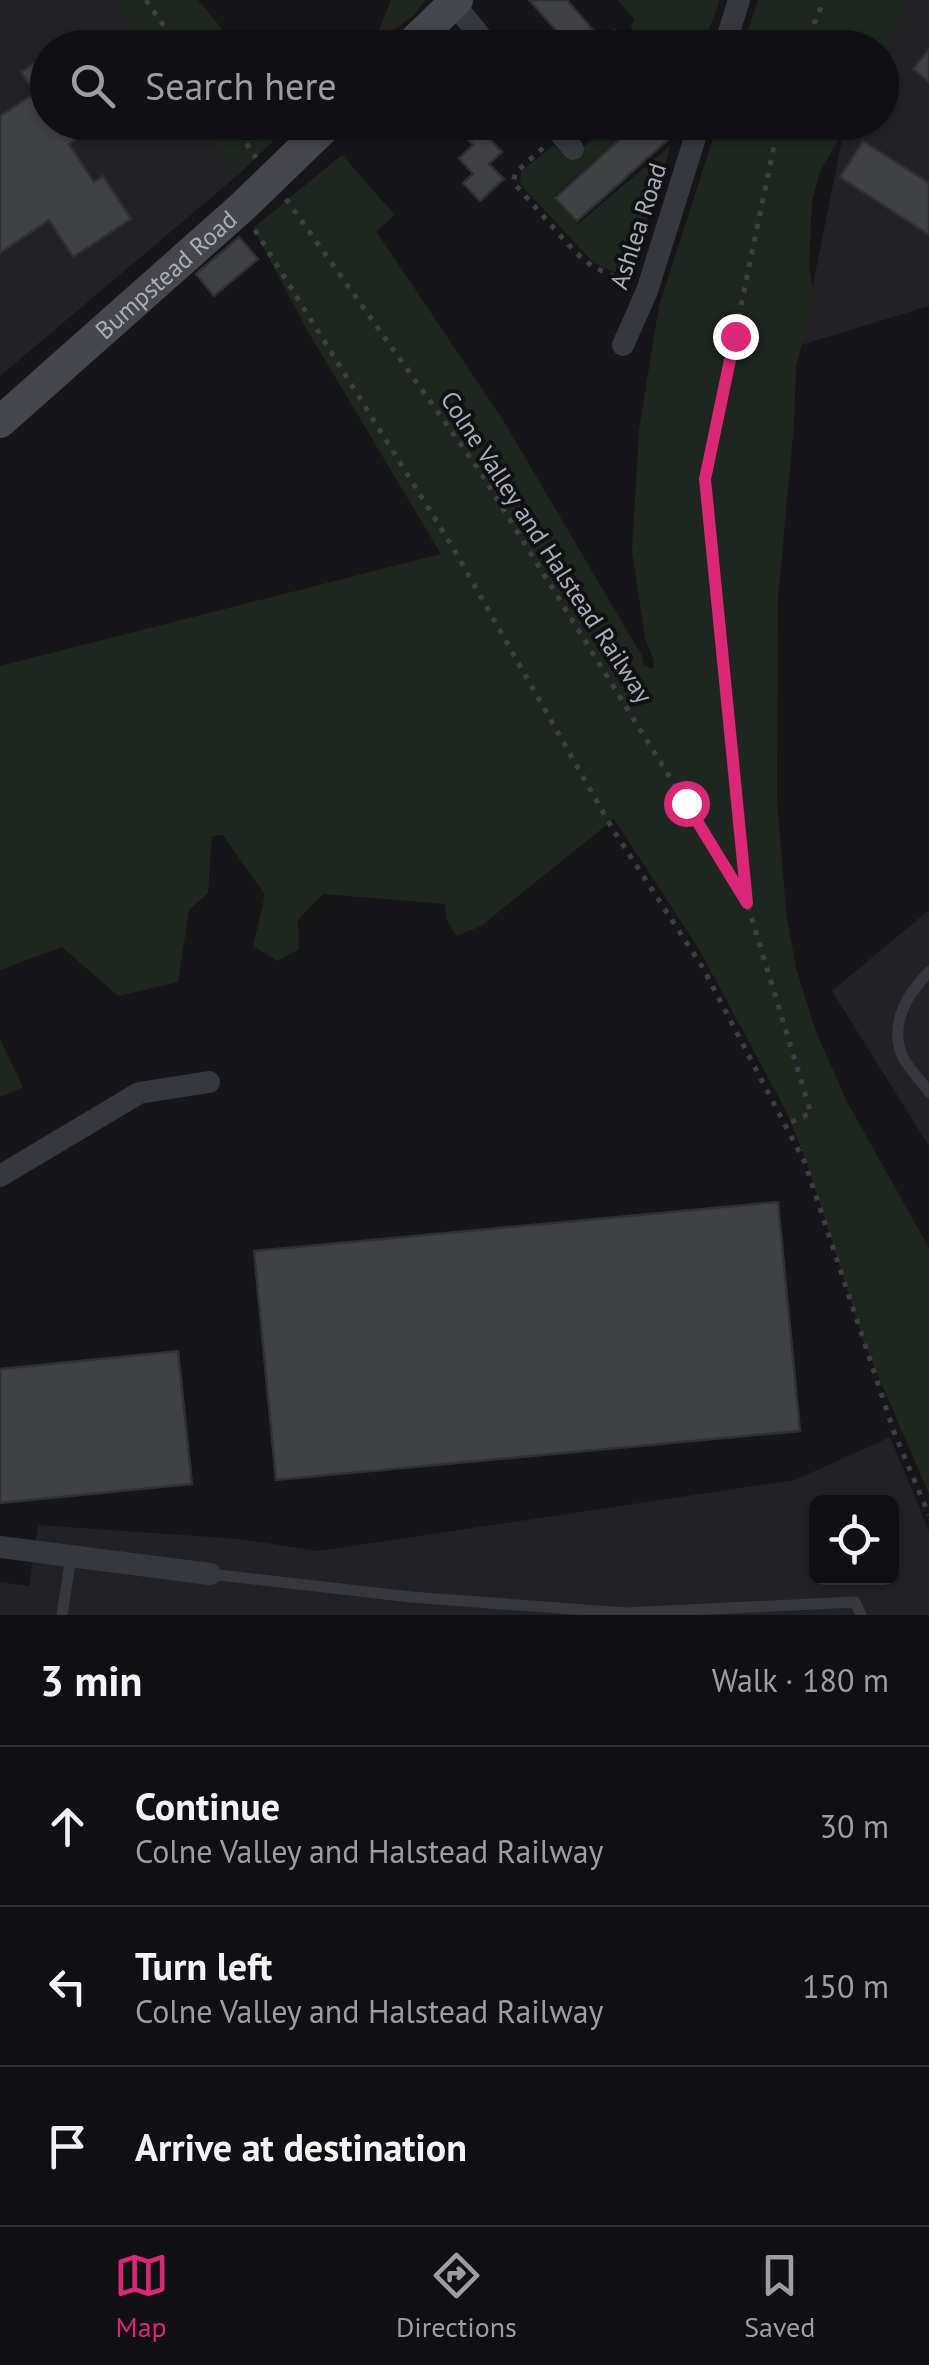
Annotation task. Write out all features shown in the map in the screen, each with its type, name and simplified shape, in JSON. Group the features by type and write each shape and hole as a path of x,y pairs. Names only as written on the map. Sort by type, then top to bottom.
{"main road":[{"path":"425,30 454,1"},
{"name":"Bumpstead Road","path":"0,422 241,208 312,140"}],"street":[{"path":"729,30 738,0"},
{"path":"454,1 476,30"},
{"name":"Ashlea Road","path":"623,345 647,291 694,140"},
{"path":"0,1176 139,1093 209,1082"},
{"path":"0,1546 210,1574"}],"lane":[{"path":"929,972 909,992 897,1026 902,1057 929,1092"},
{"path":"62,1615 71,1557"},
{"path":"210,1574 411,1597 626,1613 855,1602 861,1615"}],"path":[{"path":"146,0 167,30"},
{"path":"812,30 824,0"},
{"name":"Colne Valley and Halstead Railway","path":"245,140 480,470 747,903"},
{"path":"555,140 521,166 514,182 575,252 604,272 647,291"},
{"name":"Colne Valley and Halstead Railway","path":"775,140 705,479 747,903 811,1112 787,1124"},
{"path":"241,208 452,546 612,828 702,968 787,1124 804,1163 894,1432 929,1515"}],"shaded area":[{"path":"0,0 115,0 135,30 30,30 30,140 210,140 238,175 0,376"},
{"path":"115,0 198,0 223,30 135,30"},
{"path":"391,0 426,0 394,30 379,30"},
{"path":"617,0 720,0 709,30 633,30 630,27 635,20"},
{"path":"758,0 906,0 892,30 748,30"},
{"path":"896,0 929,0 929,306 801,345 843,140 899,140 899,30 887,30"},
{"path":"210,140 274,140 238,175"},
{"path":"591,140 617,140 553,197 578,224 671,145 629,279 594,263 520,184 521,171 554,145 568,160"},
{"path":"713,140 838,140 820,172 812,201 809,267 814,296 796,367 778,599 777,800 786,911 796,968 815,1029 846,1100 929,1248 929,1494 864,1343 808,1166 787,1113 699,949 614,819 481,926 456,936 446,918 445,904 323,894 298,920 299,949 277,961 253,946 265,895 223,835 212,836 208,893 189,910 178,982 118,996 62,947 0,970 0,666 441,554 307,330 253,228 342,155 395,215 376,231 503,420 644,665 653,669 632,551 639,430 659,306"},
{"path":"929,910 929,1146 832,991"},
{"path":"0,1039 23,1087 0,1097"},
{"path":"890,1437 929,1531 929,1615 0,1615 0,1582 29,1586 38,1525 239,1539 318,1551 795,1480"}],"building":[{"path":"529,0 567,0 593,30 556,30"},
{"path":"929,49 929,82 913,69"},
{"path":"30,66 30,86 21,72"},
{"path":"30,96 30,140 75,140 69,144 94,182 103,176 131,219 73,257 49,220 0,253 0,116"},
{"path":"469,140 491,140 502,152 489,164 504,179 480,201 463,183 473,174 459,158 473,145"},
{"path":"619,140 668,140 577,221 555,198"},
{"path":"863,141 929,183 929,235 840,177"},
{"path":"239,237 258,259 214,296 196,274"},
{"path":"778,1202 800,1431 276,1480 254,1251"},
{"path":"178,1351 192,1484 0,1503 0,1369"}],"route":[{"path":"686,803 747,903 705,479 735,336"}]}
